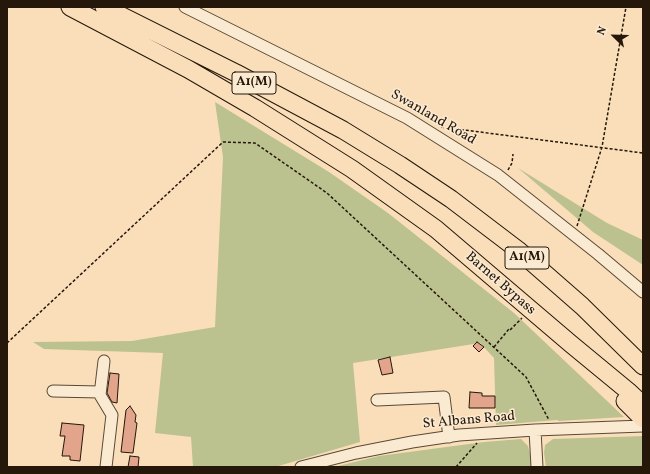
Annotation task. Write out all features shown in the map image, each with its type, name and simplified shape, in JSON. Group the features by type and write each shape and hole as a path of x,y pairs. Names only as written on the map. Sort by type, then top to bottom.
{"highway":[{"name":"Barnet Bypass","path":"70,7 195,73 255,108 352,169 436,229 643,405"},
{"name":"A1(M)","path":"104,7 343,130 400,165 451,199 518,250 582,306 643,366"},
{"name":"A1(M)","path":"571,344 643,419"}],"street":[{"name":"Swanland Road","path":"185,7 407,118 503,178 643,292"},
{"path":"104,362 100,395 112,415 106,467"},
{"path":"53,391 100,392"},
{"path":"378,400 444,397 449,436"},
{"name":"St Albans Road","path":"301,467 356,453 449,436 554,429 643,426"},
{"path":"535,430 537,467"}],"path":[{"path":"577,226 602,147 626,7"},
{"path":"436,126 643,153"},
{"path":"7,343 223,142 255,143 327,193 526,377 554,429"},
{"path":"503,178 512,162 513,154"},
{"path":"494,347 509,329 510,330 520,319"},
{"path":"456,467 480,440 480,433"}],"green space":[{"path":"215,102 329,172 388,213 514,313 624,417 496,425 494,358 480,343 353,363 360,442 275,467 193,467 191,437 155,433 163,353 44,349 33,342 132,341 215,327 223,157"},
{"path":"518,168 607,223 643,240 643,265 593,232"},
{"path":"643,436 643,467 546,467 544,453 545,445 553,439"},
{"path":"521,439 528,446 532,462 531,467 334,467 379,456 484,442"}],"building":[{"path":"477,342 484,347 479,352 473,346"},
{"path":"390,357 393,373 382,375 378,360"},
{"path":"110,373 119,374 117,403 112,402 107,393"},
{"path":"470,392 482,393 482,396 495,396 495,408 469,408"},
{"path":"130,406 136,415 135,422 137,423 133,453 121,452 126,410"},
{"path":"62,423 84,425 80,461 70,460 70,456 62,456 65,436 60,436"},
{"path":"130,456 139,457 138,467 128,467"}]}
